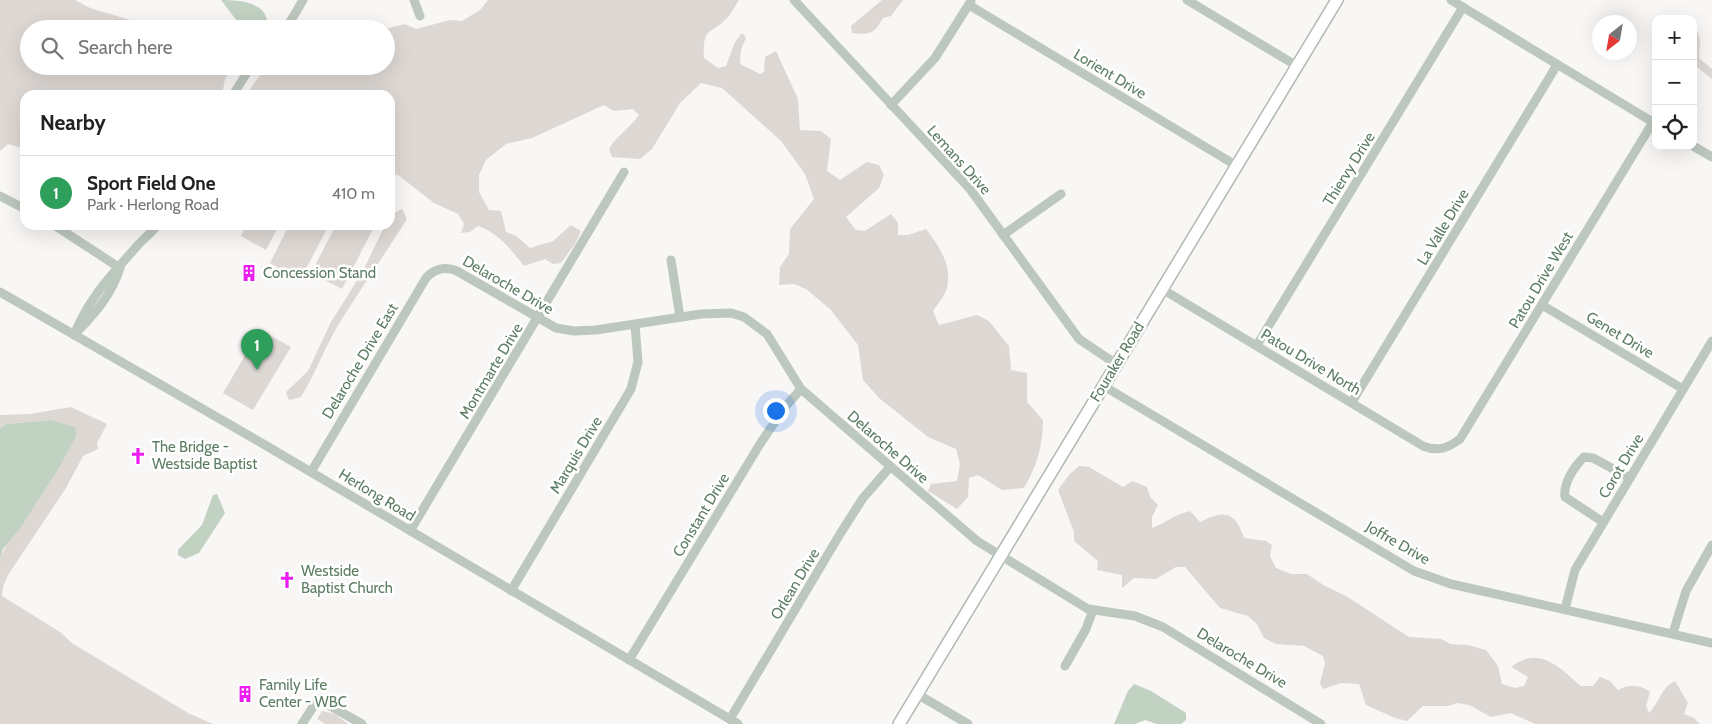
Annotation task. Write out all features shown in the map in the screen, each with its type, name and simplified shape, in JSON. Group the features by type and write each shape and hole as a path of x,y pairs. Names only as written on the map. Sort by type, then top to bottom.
{"main road":[{"name":"Fouraker Road","path":"899,724 1336,0"}],"street":[{"path":"291,20 303,0"},
{"path":"414,0 420,16"},
{"path":"1187,0 1296,66"},
{"path":"1451,0 1652,122"},
{"name":"Lemans Drive","path":"798,1 891,105 970,189 1079,339 1116,364"},
{"path":"891,105 935,58 970,2"},
{"name":"Lorient Drive","path":"970,2 1237,166"},
{"name":"Thiervy Drive","path":"1257,345 1463,7"},
{"name":"La Valle Drive","path":"1352,402 1557,65"},
{"path":"236,90 245,75"},
{"name":"Patou Drive West","path":"1448,447 1460,439 1652,126"},
{"path":"1697,148 1712,157"},
{"name":"Montmarte Drive","path":"410,531 624,172"},
{"path":"1003,234 1061,194"},
{"path":"0,196 20,206"},
{"path":"62,230 120,268"},
{"path":"74,334 100,307 114,286 120,268 153,230"},
{"path":"671,260 680,317"},
{"name":"Delaroche Drive","path":"438,269 457,271 556,328 574,331 635,325 701,314 731,314 752,322 771,340 801,389 977,541 1093,610 1135,616 1163,627 1321,724"},
{"name":"Delaroche Drive East","path":"311,472 426,278 438,269"},
{"name":"Patou Drive North","path":"1162,289 1423,446 1434,449 1448,447"},
{"name":"Herlong Road","path":"0,292 311,472 734,722"},
{"name":"Genet Drive","path":"1542,305 1683,388"},
{"name":"Marquis Drive","path":"511,591 632,389 638,362 635,325"},
{"name":"Corot Drive","path":"1565,609 1575,570 1712,341"},
{"name":"Joffre Drive","path":"1102,386 1414,571 1451,584 1712,643"},
{"name":"Constant Drive","path":"629,660 760,444 785,406 801,389"},
{"path":"1603,522 1565,497 1564,489 1577,464 1584,457 1592,458 1630,478"},
{"name":"Orlean Drive","path":"734,722 849,520 863,498 890,467"},
{"path":"1673,634 1686,591 1712,545"},
{"path":"1065,666 1086,629 1093,610"},
{"path":"918,694 968,724"},
{"path":"302,724 318,698 362,724"}],"shaded area":[{"path":"0,0 75,0 90,8 130,20 20,20 20,75 228,75 223,90 20,90 20,148 8,144 0,151"},
{"path":"221,0 242,1 255,5 265,14 267,20 236,20"},
{"path":"488,0 739,0 728,17 706,35 704,58 718,68 726,66 735,42 742,33 746,38 741,50 740,64 760,74 764,72 765,57 776,51 798,99 800,130 821,131 831,139 827,171 840,180 867,162 879,165 884,175 879,188 846,217 856,230 865,231 891,214 898,223 898,235 908,235 926,229 936,242 947,265 948,282 946,291 933,311 939,325 977,315 989,321 1009,346 1011,370 1027,373 1027,402 1043,420 1042,438 1038,455 1024,488 1002,490 978,475 969,478 968,497 957,509 928,491 931,484 957,481 960,464 956,449 928,437 879,398 863,380 858,345 830,309 806,289 794,284 779,285 780,267 789,254 790,229 814,199 805,174 781,141 722,88 701,83 680,103 652,149 640,159 612,157 609,149 639,115 633,109 614,111 604,105 532,138 506,144 486,160 479,175 479,192 489,210 501,211 506,232 516,236 530,248 553,241 571,225 581,231 575,244 561,263 553,264 545,259 524,266 504,243 485,229 478,226 470,232 461,233 464,224 458,214 434,203 395,174 395,90 249,90 260,75 395,75 395,26 405,24 416,29 450,20 462,21 480,10"},
{"path":"882,0 903,0 891,16 883,18 871,32 863,34 852,33 851,26"},
{"path":"1697,32 1700,41 1699,58 1712,69 1712,79 1697,67"},
{"path":"402,209 407,219 340,322 301,397 289,400 286,392 308,371 331,322 363,271 383,230 395,230 395,212"},
{"path":"244,230 276,230 266,250 241,236"},
{"path":"286,230 326,230 300,280 270,263"},
{"path":"333,230 372,230 342,289 311,273"},
{"path":"260,330 291,347 253,410 223,393"},
{"path":"71,407 107,424 97,443 98,449 83,456 66,488 8,575 3,587 2,596 60,632 73,644 188,713 213,724 0,724 0,559 7,545 43,491 74,427 51,420 6,424 0,428 0,415 30,414"},
{"path":"51,420 75,427 76,436 60,466 21,527 3,549 0,559 0,428 6,424"},
{"path":"1079,466 1089,467 1123,487 1132,481 1147,487 1150,497 1158,505 1152,517 1152,528 1179,514 1190,511 1200,522 1222,514 1232,517 1237,522 1244,538 1266,541 1272,545 1270,556 1276,568 1291,574 1307,574 1325,586 1346,596 1409,637 1441,639 1451,644 1468,645 1486,650 1498,666 1502,684 1515,688 1524,686 1528,677 1511,667 1521,661 1540,658 1557,666 1581,686 1593,686 1600,677 1610,681 1618,690 1634,686 1646,689 1650,692 1646,706 1649,713 1667,687 1675,681 1688,703 1684,714 1694,718 1700,724 1535,724 1511,713 1491,717 1469,705 1458,703 1448,706 1423,706 1407,721 1395,718 1366,705 1359,684 1341,683 1323,689 1320,683 1325,663 1323,656 1304,646 1276,644 1264,638 1257,624 1248,616 1220,608 1185,567 1176,567 1156,579 1134,578 1122,588 1122,575 1097,570 1098,561 1074,541 1074,532 1058,490 1069,475"},
{"path":"217,494 225,513 199,553 185,559 178,555 178,550 202,525 213,495"},
{"path":"1134,684 1151,691 1186,713 1186,720 1181,724 1157,724 1145,720 1135,724 1114,724 1128,691"},
{"path":"322,711 335,714 348,724 325,724 317,719"}],"place":[{"name":"Concession Stand","path":"249,273"},
{"name":"Sport Field One","path":"257,370"},
{"name":"The Bridge - Westside Baptist","path":"138,456"},
{"name":"Westside Baptist Church","path":"287,580"},
{"name":"Family Life Center - WBC","path":"245,694"}]}
